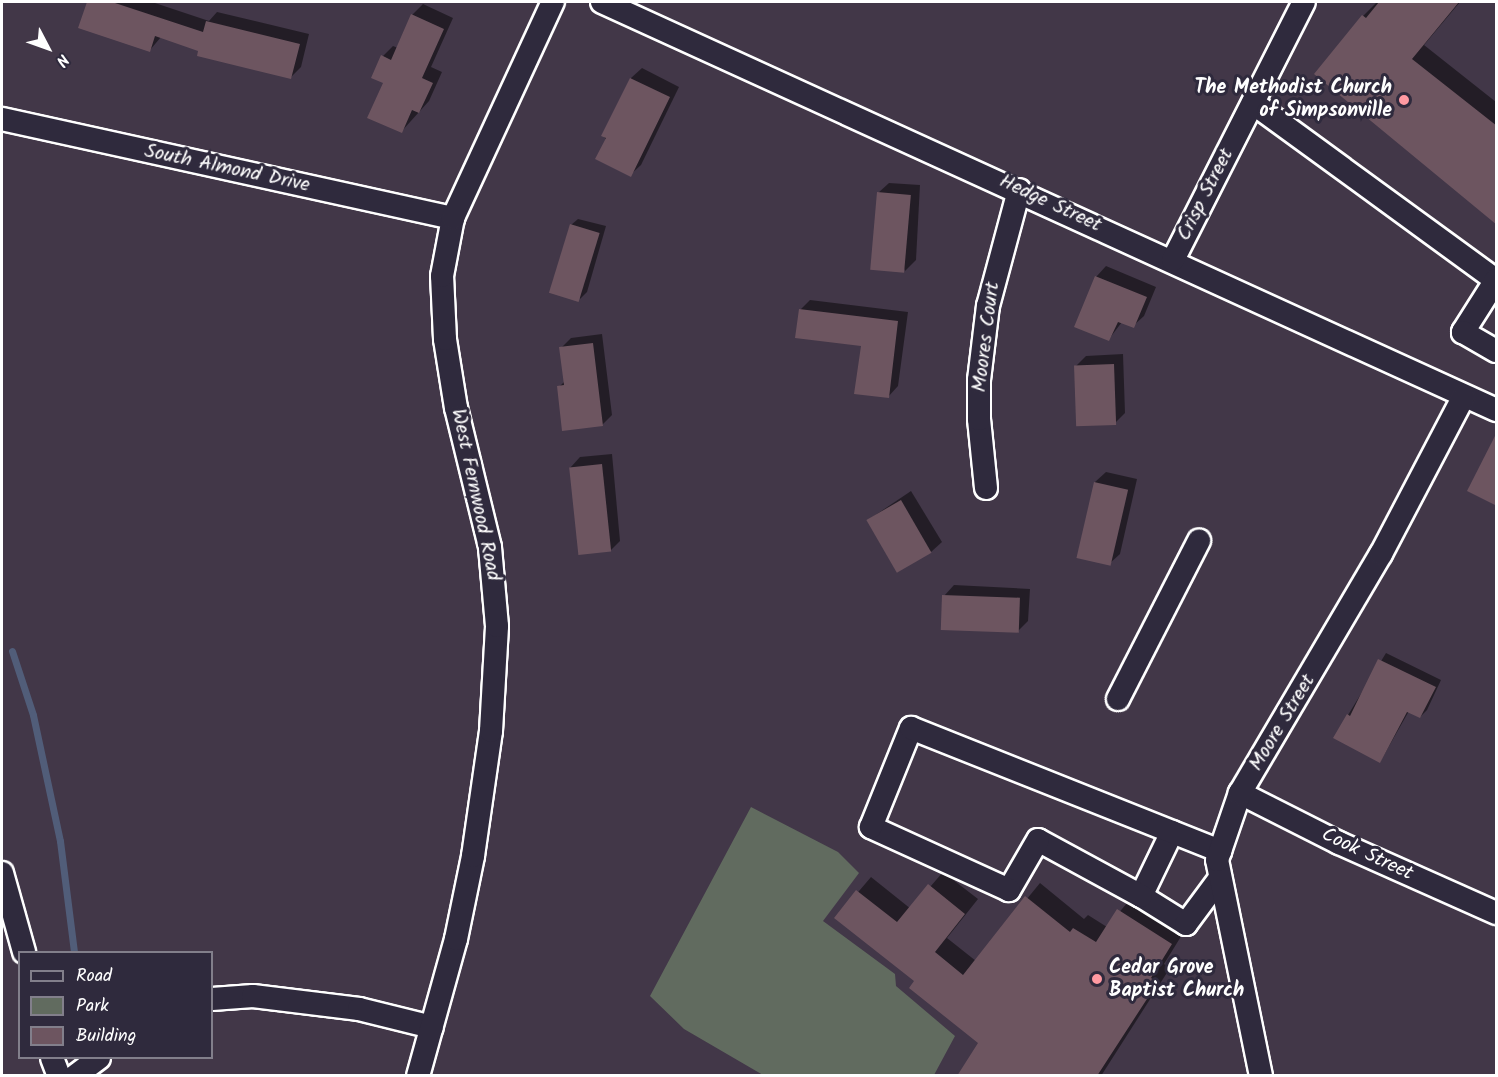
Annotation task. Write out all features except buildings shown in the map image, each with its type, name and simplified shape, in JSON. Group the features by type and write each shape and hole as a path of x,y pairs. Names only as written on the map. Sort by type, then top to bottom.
{"street":[{"name":"West Fernwood Road","path":"418,1076 473,856 491,731 496,626 490,547 456,408 446,339 442,276 453,218 553,2"},
{"name":"Hedge Street","path":"602,2 1173,260 1497,410"},
{"name":"Crisp Street","path":"1173,260 1304,2"},
{"path":"1253,103 1496,280 1463,332 1497,351"},
{"name":"South Almond Drive","path":"2,119 453,218"},
{"name":"Moores Court","path":"986,488 979,419 979,380 988,306 1019,190"},
{"name":"Moore Street","path":"1261,1076 1217,860 1240,792 1381,554 1464,396"},
{"path":"1118,699 1199,541"},
{"path":"1220,851 911,728 871,827 1009,890 1038,840 1141,896 1186,924 1220,878"},
{"name":"Cook Street","path":"1240,792 1339,843 1497,913"},
{"path":"1141,896 1172,832"},
{"path":"2,873 24,951"},
{"path":"213,999 253,996 359,1009 432,1026"},
{"path":"52,1059 59,1076"},
{"path":"75,1076 98,1059"}],"green space":[{"path":"751,807 838,852 859,873 823,921 895,974 896,986 955,1036 934,1075 763,1075 684,1029 650,996"}],"waterway":[{"path":"12,651 33,715 60,841 74,951"}],"place":[{"name":"The Methodist Church of Simpsonville","path":"1404,100"},
{"name":"Cedar Grove Baptist Church","path":"1097,979"}]}
